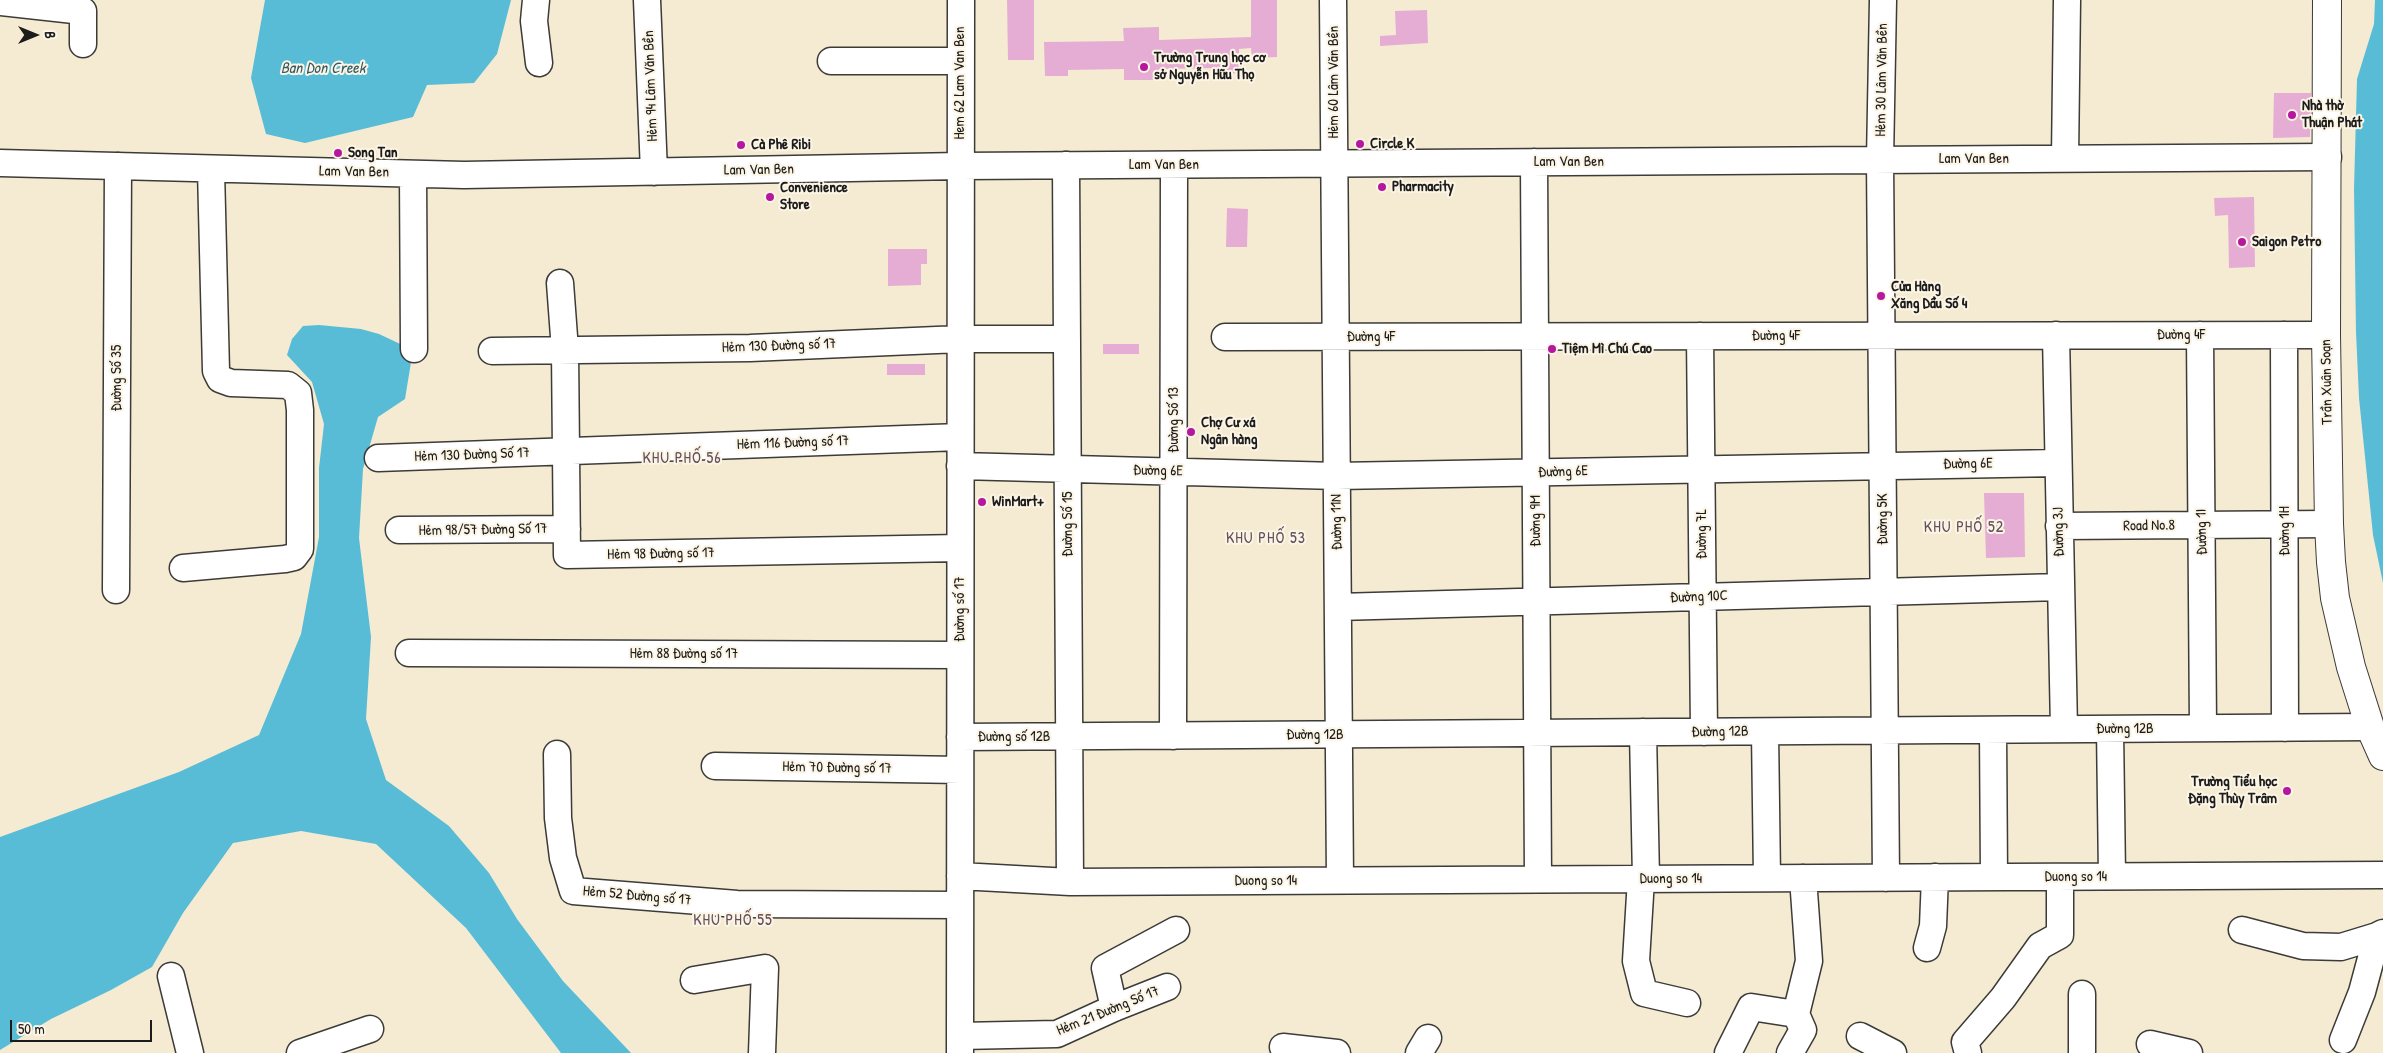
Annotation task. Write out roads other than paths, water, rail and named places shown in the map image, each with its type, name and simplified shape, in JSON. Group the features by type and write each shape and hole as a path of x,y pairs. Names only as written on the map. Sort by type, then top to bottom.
{"main road":[{"name":"Trần Xuân Soạn","path":"2327,0 2326,335 2329,524 2336,598 2342,632 2370,727 2383,756"}],"street":[{"path":"536,0 534,21 539,63"},
{"name":"Hẻm 94 Lâm Văn Bền","path":"647,0 654,172"},
{"name":"Hem 62 Lam Van Ben","path":"960,166 961,0"},
{"name":"Hẻm 60 Lâm Văn Bền","path":"1334,0 1335,164"},
{"name":"Hẻm 30 Lâm Văn Bền","path":"1880,160 1883,0"},
{"path":"2065,158 2067,0"},
{"path":"0,2 83,12 83,44"},
{"path":"832,61 961,61"},
{"name":"Lam Van Ben","path":"0,163 211,170 464,175 960,166 2328,157"},
{"name":"Đường 5K","path":"1880,160 1886,878"},
{"name":"Đường 9M","path":"1534,162 1538,880"},
{"name":"Đường 11N","path":"1335,164 1340,880"},
{"name":"Đường Số 15","path":"1066,165 1070,882"},
{"name":"Đường Số 13","path":"1173,736 1174,165"},
{"name":"Đường Số 35","path":"116,590 118,166"},
{"name":"Đường số 17","path":"960,166 960,1044"},
{"path":"183,568 285,559 294,556 300,549 300,410 298,393 288,385 232,383 220,379 216,371 211,170"},
{"path":"413,174 414,349"},
{"name":"Hẻm 98 Đường số 17","path":"560,283 565,350 567,555 960,548"},
{"name":"Đường 3J","path":"2056,335 2064,729"},
{"name":"Đường 1I","path":"2200,335 2203,728"},
{"name":"Đường 1H","path":"2284,335 2285,728"},
{"name":"Đường 4F","path":"1225,337 2326,335"},
{"name":"Đường 7L","path":"1700,336 1704,732"},
{"name":"Hẻm 130 Đường số 17","path":"492,351 760,348 960,340 1067,339"},
{"name":"Hẻm 116 Đường số 17","path":"566,452 960,437"},
{"name":"Hẻm 130 Đường Số 17","path":"378,458 566,452"},
{"name":"Đường 6E","path":"960,466 1337,476 2058,463"},
{"name":"Road No.8","path":"2059,526 2329,524"},
{"name":"Hẻm 98/57 Đường Số 17","path":"399,530 567,529"},
{"name":"Đường 10C","path":"1338,607 2060,587"},
{"name":"Hẻm 88 Đường số 17","path":"409,653 960,655"},
{"name":"Đường 12B","path":"1069,736 2370,727"},
{"path":"2110,729 2112,876"},
{"path":"1993,730 1994,877"},
{"path":"1644,732 1644,879 1636,961 1644,994 1687,1003"},
{"path":"1765,732 1767,878"},
{"name":"Đường số 12B","path":"960,737 1069,736"},
{"name":"Hẻm 52 Đường số 17","path":"557,754 558,818 562,858 573,891 737,904 960,905"},
{"name":"Hẻm 70 Đường số 17","path":"715,766 960,770"},
{"name":"Duong so 14","path":"960,876 1070,882 2383,875"},
{"path":"1927,948 1933,926 1935,877"},
{"path":"1968,1053 1965,1042 2004,998 2040,946 2060,935 2060,877"},
{"path":"1790,1053 1802,1030 1796,1014 1808,961 1803,878"},
{"path":"1114,1008 1105,968 1176,930"},
{"path":"2242,930 2303,946 2341,947 2380,934"},
{"path":"2343,1040 2362,992 2380,934"},
{"path":"694,980 765,968 762,1053"},
{"path":"171,976 190,1053"},
{"name":"Hẻm 21 Đường Số 17","path":"960,1044 1057,1034 1114,1008 1167,987"},
{"path":"2082,994 2082,1053"},
{"path":"1728,1053 1752,1007 1796,1014"},
{"path":"300,1053 370,1029"},
{"path":"1860,1036 1893,1053"},
{"path":"2150,1044 2189,1053"},
{"path":"1282,1047 1337,1053"}],"water":[{"name":"Ban Don Creek","path":"265,0 511,0 497,54 474,83 427,85 413,117 305,143 266,134 251,78"},
{"path":"2375,0 2383,0 2383,583 2373,535 2359,398 2354,189 2357,79 2374,24"},
{"path":"319,325 361,329 379,334 413,350 405,399 378,417 363,469 359,538 371,637 366,719 386,780 449,826 489,873 517,919 563,981 631,1053 561,1053 466,928 376,844 301,831 233,843 183,913 152,967 111,990 51,1019 0,1050 0,837 179,772 259,735 301,634 319,537 319,468 324,424 312,382 287,355 292,339 303,326"}],"place":[{"name":"Trường Trung học cơ sở Nguyễn Hữu Thọ","path":"1144,67"},
{"name":"Nhà thờ Thuận Phát","path":"2292,115"},
{"name":"Circle K","path":"1360,144"},
{"name":"Cà Phê Ribi","path":"741,145"},
{"name":"Song Tan","path":"338,153"},
{"name":"Pharmacity","path":"1382,187"},
{"name":"Convenience Store","path":"770,197"},
{"name":"Saigon Petro","path":"2242,242"},
{"name":"Cửa Hàng Xăng Dầu Số 4","path":"1881,296"},
{"name":"Tiệm Mì Chú Cao","path":"1552,349"},
{"name":"Chợ Cư xá Ngân hàng","path":"1191,432"},
{"name":"WinMart+","path":"982,502"},
{"name":"Trường Tiểu học Đặng Thùy Trâm","path":"2287,791"}],"district":[{"name":"KHU PHỐ 56","path":"682,459"},
{"name":"KHU PHỐ 52","path":"1964,528"},
{"name":"KHU PHỐ 53","path":"1266,539"},
{"name":"KHU PHỐ 55","path":"733,921"}]}
